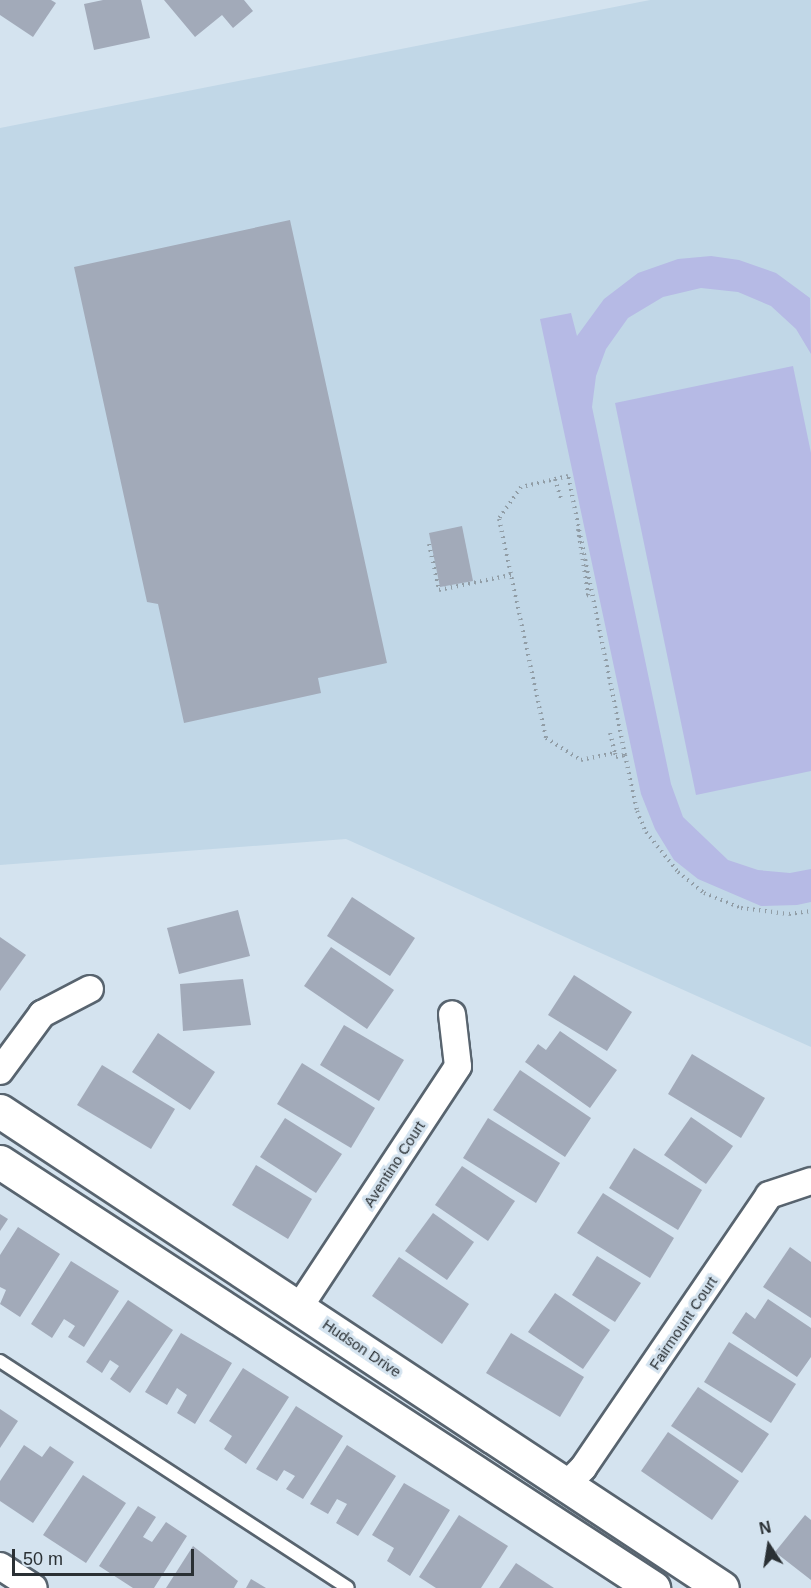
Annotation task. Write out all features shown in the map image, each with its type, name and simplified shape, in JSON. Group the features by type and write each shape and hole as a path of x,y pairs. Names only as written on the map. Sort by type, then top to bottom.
{"street":[{"path":"0,1071 42,1014 90,989"},
{"name":"Aventino Court","path":"300,1306 458,1066 452,1014"},
{"name":"Hudson Drive","path":"0,1111 300,1306 722,1588"},
{"path":"0,1162 652,1588"},
{"name":"Fairmount Court","path":"567,1484 596,1449 769,1195 811,1181"},
{"path":"0,1566 34,1588"}],"lane":[{"path":"0,1361 348,1588"}],"path":[{"path":"615,753 580,760 546,738 499,519 521,487 568,476 625,755 642,822 678,872 704,892 741,908 789,914 811,911"},
{"path":"555,479 561,498"},
{"path":"578,525 576,537 588,595 584,596"},
{"path":"429,544 439,590 511,575"},
{"path":"610,733 616,757 625,755"}],"shaded area":[{"path":"650,0 811,0 811,1047 346,839 0,865 0,128"},
{"path":"711,256 739,260 776,273 810,298 811,354 796,329 771,306 738,292 701,288 663,297 628,318 606,349 596,376 592,407 671,784 683,817 728,860 758,870 790,873 811,869 811,902 797,905 761,906 698,879 674,860 655,829 641,794 540,319 571,313 577,336 604,299 638,273 678,259"},
{"path":"793,366 811,453 811,771 696,795 615,403"}],"building":[{"path":"0,0 51,0 56,3 33,37 0,15"},
{"path":"103,0 141,0 150,38 94,50 84,4"},
{"path":"164,0 244,0 253,11 233,28 222,15 195,37"},
{"path":"290,220 387,663 318,678 321,693 184,723 158,604 147,602 74,267"},
{"path":"462,526 473,581 440,587 429,533"},
{"path":"352,897 415,938 390,976 327,936"},
{"path":"238,910 250,956 179,974 167,928"},
{"path":"0,937 26,955 0,991"},
{"path":"331,947 394,990 367,1029 304,986"},
{"path":"574,975 632,1012 607,1051 548,1015"},
{"path":"243,979 251,1025 183,1031 180,984"},
{"path":"344,1025 404,1060 379,1101 320,1065"},
{"path":"560,1031 617,1070 590,1108 525,1062 538,1044 546,1050"},
{"path":"158,1033 215,1072 190,1110 132,1072"},
{"path":"692,1054 765,1098 741,1138 668,1094"},
{"path":"302,1063 375,1108 351,1148 277,1104"},
{"path":"102,1065 175,1109 151,1149 77,1105"},
{"path":"520,1070 591,1118 565,1157 493,1110"},
{"path":"691,1117 733,1146 706,1184 664,1155"},
{"path":"285,1118 342,1154 316,1193 260,1157"},
{"path":"488,1118 560,1163 536,1203 463,1158"},
{"path":"634,1148 702,1190 678,1230 609,1188"},
{"path":"256,1165 312,1199 288,1239 232,1205"},
{"path":"462,1166 515,1201 488,1241 435,1205"},
{"path":"603,1193 674,1238 650,1278 577,1233"},
{"path":"433,1213 474,1242 447,1280 405,1251"},
{"path":"0,1214 8,1219 0,1231"},
{"path":"18,1227 60,1254 20,1317 0,1304 6,1290 0,1287 0,1255"},
{"path":"790,1247 811,1262 811,1318 763,1287"},
{"path":"597,1256 641,1283 615,1322 572,1295"},
{"path":"399,1257 469,1304 442,1344 372,1296"},
{"path":"71,1261 119,1291 84,1347 68,1337 75,1326 64,1319 52,1338 31,1324"},
{"path":"555,1293 610,1330 583,1369 528,1332"},
{"path":"768,1299 811,1328 811,1357 797,1377 732,1333 746,1312 755,1319"},
{"path":"128,1300 173,1330 130,1393 110,1379 119,1366 110,1360 102,1373 86,1362"},
{"path":"181,1333 232,1363 195,1424 177,1413 187,1395 177,1388 167,1405 145,1392"},
{"path":"511,1333 584,1377 560,1417 486,1373"},
{"path":"729,1342 796,1384 771,1423 704,1382"},
{"path":"243,1368 289,1397 246,1464 224,1449 232,1436 209,1421"},
{"path":"698,1387 769,1434 742,1473 671,1426"},
{"path":"296,1406 343,1436 303,1499 286,1489 295,1476 284,1470 277,1481 256,1469"},
{"path":"0,1409 18,1421 0,1448"},
{"path":"668,1432 739,1481 712,1520 641,1471"},
{"path":"24,1445 42,1457 50,1446 74,1462 33,1523 0,1501 0,1481"},
{"path":"347,1445 396,1476 358,1536 336,1523 347,1504 337,1499 328,1514 310,1504"},
{"path":"83,1475 126,1503 86,1563 43,1535"},
{"path":"404,1483 450,1510 410,1576 387,1561 394,1548 372,1535"},
{"path":"138,1506 156,1517 143,1537 152,1542 166,1522 187,1536 154,1588 133,1588 99,1566"},
{"path":"459,1515 508,1546 481,1588 436,1588 419,1577"},
{"path":"805,1515 811,1520 811,1580 775,1552"},
{"path":"193,1546 238,1581 234,1588 166,1588"},
{"path":"516,1563 554,1588 499,1588"},
{"path":"251,1579 266,1588 246,1588"}]}
